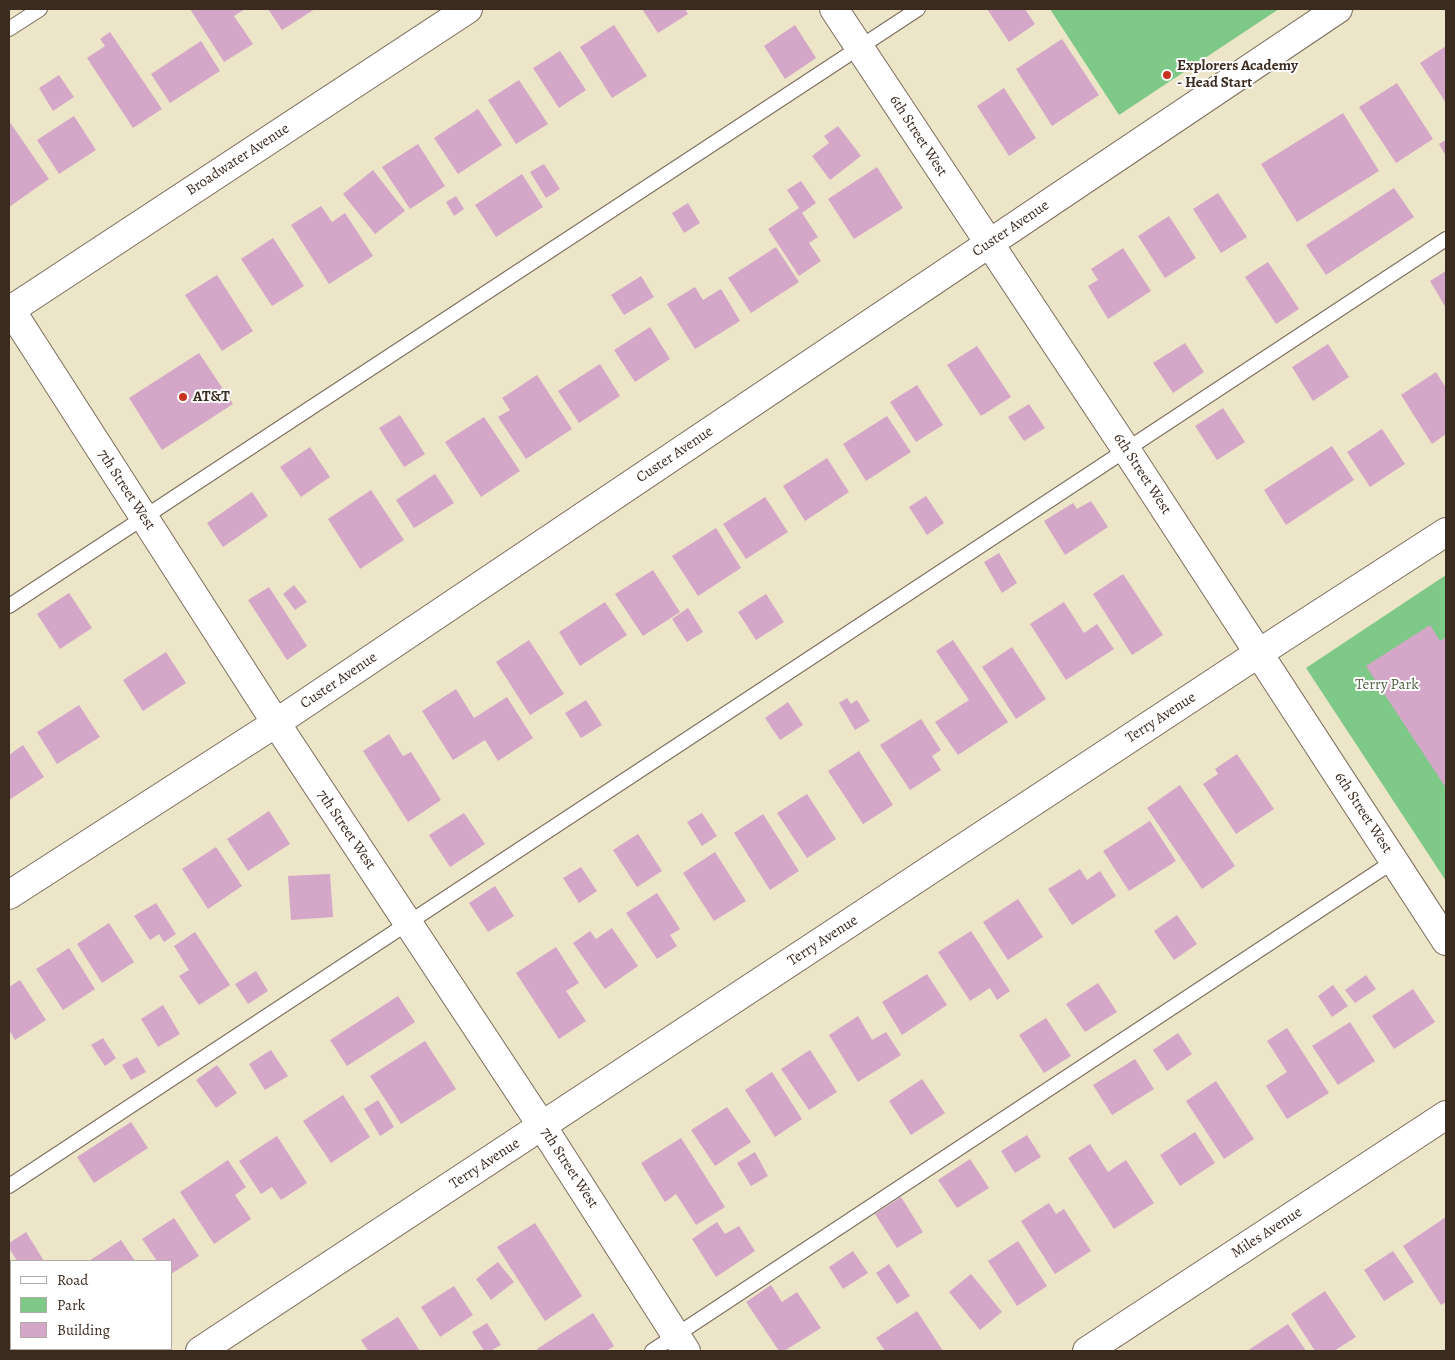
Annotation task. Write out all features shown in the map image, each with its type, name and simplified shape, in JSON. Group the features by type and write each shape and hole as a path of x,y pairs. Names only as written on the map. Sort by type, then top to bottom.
{"street":[{"name":"Broadwater Avenue","path":"9,309 468,9"},
{"name":"6th Street West","path":"834,9 1127,451 1446,941"},
{"name":"Custer Avenue","path":"9,894 276,724 1338,9"},
{"name":"7th Street West","path":"9,309 276,724 542,1126 681,1343"},
{"name":"Terry Avenue","path":"200,1351 1259,653 1446,532"},
{"name":"Miles Avenue","path":"1087,1351 1446,1116"}],"lane":[{"path":"9,30 40,9"},
{"path":"9,606 918,9"},
{"path":"9,1186 1446,239"},
{"path":"652,1351 681,1343 1394,862"}],"green space":[{"name":"Explorers Academy - Head Start","path":"1050,9 1279,9 1119,115"},
{"name":"Terry Park","path":"1446,575 1446,881 1306,668"}],"building":[{"path":"190,9 245,9 234,16 253,44 224,62"},
{"path":"268,9 315,9 282,30"},
{"path":"642,9 685,9 688,14 658,33"},
{"path":"987,9 1025,9 1035,24 1009,42"},
{"path":"614,25 647,76 612,98 580,47"},
{"path":"795,25 816,58 785,79 764,46"},
{"path":"110,32 162,109 133,128 87,58 105,46 100,39"},
{"path":"1062,39 1099,95 1052,126 1016,69"},
{"path":"201,41 220,71 170,103 151,74"},
{"path":"1446,46 1446,103 1420,63"},
{"path":"560,51 586,90 559,108 533,68"},
{"path":"59,75 74,97 53,111 39,88"},
{"path":"519,80 548,124 516,144 488,100"},
{"path":"1397,83 1433,139 1396,163 1359,107"},
{"path":"1004,88 1036,138 1009,156 977,106"},
{"path":"478,109 502,145 458,174 434,138"},
{"path":"1343,113 1379,171 1297,222 1261,164"},
{"path":"74,116 96,150 59,174 37,140"},
{"path":"9,121 49,179 9,207"},
{"path":"838,126 861,156 830,180 812,156 829,143 824,136"},
{"path":"1446,140 1446,156 1439,144"},
{"path":"418,144 445,186 410,209 382,167"},
{"path":"544,164 560,189 546,198 530,172"},
{"path":"877,167 903,208 854,239 828,199"},
{"path":"373,170 405,211 375,234 343,194"},
{"path":"522,174 543,207 496,237 475,205"},
{"path":"801,181 816,203 802,213 818,237 809,243 821,261 799,276 768,229 799,208 787,190"},
{"path":"1394,188 1414,217 1326,275 1306,245"},
{"path":"1218,193 1247,237 1221,253 1193,209"},
{"path":"456,196 464,209 454,216 446,202"},
{"path":"688,203 700,223 684,233 672,213"},
{"path":"321,206 332,222 345,213 373,256 329,284 291,225"},
{"path":"1169,216 1196,258 1165,278 1138,236"},
{"path":"273,238 304,286 272,306 241,259"},
{"path":"776,247 799,282 751,313 728,278"},
{"path":"1123,248 1151,291 1108,319 1088,286 1098,280 1091,269"},
{"path":"1268,262 1299,309 1276,324 1245,277"},
{"path":"1446,271 1446,308 1430,281"},
{"path":"217,275 253,331 222,351 185,295"},
{"path":"641,276 654,297 624,315 611,295"},
{"path":"695,287 703,300 721,289 740,321 695,349 667,304"},
{"path":"650,327 670,359 635,382 614,350"},
{"path":"1185,343 1204,372 1173,393 1153,363"},
{"path":"1328,344 1349,377 1313,401 1292,367"},
{"path":"977,346 1011,397 981,416 947,365"},
{"path":"199,353 233,404 162,450 129,398"},
{"path":"600,364 620,396 579,423 558,391"},
{"path":"1436,372 1446,388 1446,434 1432,444 1401,395"},
{"path":"537,375 572,429 526,459 498,417 510,410 502,398"},
{"path":"917,385 943,425 916,442 890,402"},
{"path":"1029,404 1045,428 1024,441 1008,417"},
{"path":"1223,408 1245,442 1217,460 1195,426"},
{"path":"400,415 425,454 404,467 379,428"},
{"path":"887,416 911,452 866,481 843,444"},
{"path":"484,417 520,471 481,497 445,442"},
{"path":"1382,429 1405,464 1370,487 1347,452"},
{"path":"1332,446 1354,480 1286,525 1264,490"},
{"path":"310,447 330,477 301,497 280,467"},
{"path":"827,458 849,492 805,521 783,486"},
{"path":"435,474 454,503 414,528 396,500"},
{"path":"371,490 404,540 360,569 328,519"},
{"path":"252,492 268,516 223,547 207,523"},
{"path":"926,496 944,523 927,535 909,507"},
{"path":"765,497 788,532 746,559 723,524"},
{"path":"1091,501 1108,527 1065,555 1044,521 1073,503 1077,509"},
{"path":"716,528 741,568 698,596 672,556"},
{"path":"999,553 1017,583 1002,593 984,562"},
{"path":"653,570 680,612 643,636 615,594"},
{"path":"1123,574 1163,635 1132,655 1093,594"},
{"path":"294,585 307,602 295,610 283,594"},
{"path":"269,587 307,646 287,660 248,600"},
{"path":"69,593 92,628 60,649 37,614"},
{"path":"766,594 784,622 756,640 738,612"},
{"path":"605,602 627,635 580,666 559,632"},
{"path":"1064,602 1084,633 1097,624 1114,649 1066,680 1030,624"},
{"path":"688,608 703,632 687,642 672,619"},
{"path":"1430,625 1440,641 1446,637 1446,788 1366,666"},
{"path":"529,640 564,694 530,715 496,662"},
{"path":"953,640 1008,722 958,755 935,722 969,700 936,651"},
{"path":"1012,647 1046,699 1016,719 982,667"},
{"path":"166,652 186,683 143,711 123,680"},
{"path":"456,689 474,718 507,697 533,738 498,761 485,740 453,760 422,711"},
{"path":"847,698 851,704 857,700 870,721 855,730 839,703"},
{"path":"586,700 602,725 581,738 565,713"},
{"path":"788,702 803,725 780,740 765,718"},
{"path":"79,705 100,737 57,764 37,732"},
{"path":"921,719 941,750 932,756 941,770 910,790 880,745"},
{"path":"389,734 403,756 411,752 441,800 408,822 363,751"},
{"path":"23,745 44,777 9,800 9,755"},
{"path":"859,751 893,805 863,824 828,771"},
{"path":"1237,754 1274,809 1236,834 1203,784 1218,774 1215,769"},
{"path":"1180,785 1235,866 1202,889 1147,808"},
{"path":"807,794 836,839 807,858 777,813"},
{"path":"269,811 290,844 248,871 227,839"},
{"path":"464,813 485,844 450,867 429,835"},
{"path":"702,813 717,836 702,846 687,822"},
{"path":"763,814 799,871 770,890 734,833"},
{"path":"1150,821 1176,861 1129,891 1103,851"},
{"path":"638,834 662,871 637,887 613,850"},
{"path":"216,847 242,886 208,909 182,869"},
{"path":"715,852 746,901 714,921 683,873"},
{"path":"581,867 597,891 579,903 563,878"},
{"path":"1080,869 1087,880 1100,871 1116,896 1072,925 1048,889"},
{"path":"330,874 333,917 291,920 288,876"},
{"path":"495,886 514,916 488,932 469,903"},
{"path":"657,893 680,929 670,935 677,946 657,959 626,913"},
{"path":"1018,899 1043,937 1008,960 983,922"},
{"path":"156,903 176,934 164,942 159,934 150,940 134,916"},
{"path":"1177,915 1197,944 1174,960 1154,931"},
{"path":"109,923 134,962 102,983 77,944"},
{"path":"612,928 638,966 605,989 573,943 590,931 596,939"},
{"path":"971,931 1010,991 997,1000 990,988 970,1001 938,952"},
{"path":"195,932 230,985 199,1005 179,976 189,970 174,946"},
{"path":"556,947 579,983 566,991 586,1021 559,1039 516,973"},
{"path":"69,948 95,989 63,1010 36,969"},
{"path":"256,971 268,991 248,1004 235,984"},
{"path":"927,974 947,1005 902,1035 882,1002"},
{"path":"1366,975 1376,989 1355,1003 1345,990"},
{"path":"20,980 46,1020 15,1040 9,1030 9,987"},
{"path":"1098,983 1117,1012 1085,1032 1066,1004"},
{"path":"1333,985 1348,1006 1332,1017 1318,996"},
{"path":"1413,989 1435,1022 1394,1049 1372,1016"},
{"path":"398,996 415,1022 347,1066 330,1040"},
{"path":"163,1005 180,1034 158,1047 141,1019"},
{"path":"858,1016 872,1040 886,1032 901,1055 858,1082 829,1035"},
{"path":"1046,1018 1071,1056 1044,1073 1019,1035"},
{"path":"1350,1022 1375,1061 1338,1085 1312,1046"},
{"path":"1287,1028 1329,1093 1287,1119 1266,1086 1287,1072 1267,1041"},
{"path":"1178,1033 1192,1054 1167,1071 1153,1050"},
{"path":"103,1038 116,1058 105,1066 91,1045"},
{"path":"425,1041 456,1089 401,1124 370,1076"},
{"path":"271,1050 288,1076 265,1090 249,1064"},
{"path":"810,1050 837,1092 809,1110 781,1069"},
{"path":"137,1057 146,1072 131,1080 122,1065"},
{"path":"1135,1059 1154,1089 1112,1115 1093,1085"},
{"path":"217,1065 237,1093 216,1108 196,1080"},
{"path":"772,1072 802,1119 775,1137 745,1090"},
{"path":"922,1079 945,1113 911,1135 889,1101"},
{"path":"1216,1081 1254,1139 1224,1159 1186,1101"},
{"path":"343,1095 370,1137 331,1163 303,1121"},
{"path":"378,1100 394,1127 380,1136 364,1109"},
{"path":"727,1107 751,1142 715,1166 691,1130"},
{"path":"131,1122 148,1148 94,1183 77,1157"},
{"path":"1195,1132 1215,1163 1180,1186 1160,1155"},
{"path":"1027,1135 1041,1157 1015,1173 1001,1151"},
{"path":"277,1136 307,1183 281,1200 272,1187 261,1194 239,1161"},
{"path":"681,1138 725,1207 696,1225 676,1194 665,1202 641,1163"},
{"path":"1090,1144 1108,1172 1126,1160 1154,1203 1114,1229 1068,1158"},
{"path":"755,1152 768,1176 751,1186 737,1163"},
{"path":"970,1159 989,1188 957,1208 938,1180"},
{"path":"228,1160 246,1187 235,1195 251,1219 214,1244 180,1192"},
{"path":"901,1197 923,1232 897,1248 875,1214"},
{"path":"1049,1203 1056,1214 1064,1209 1091,1251 1055,1274 1021,1221"},
{"path":"1446,1217 1446,1302 1441,1305 1403,1246"},
{"path":"174,1218 199,1256 172,1273 172,1260 156,1260 142,1239"},
{"path":"717,1222 725,1234 739,1226 755,1251 716,1277 692,1239"},
{"path":"535,1223 582,1296 545,1321 497,1247"},
{"path":"26,1232 43,1260 16,1260 9,1248 9,1243"},
{"path":"121,1240 134,1260 91,1260"},
{"path":"1018,1241 1047,1286 1017,1306 988,1261"},
{"path":"853,1251 868,1273 843,1289 829,1267"},
{"path":"1393,1251 1414,1282 1384,1301 1364,1270"},
{"path":"498,1262 514,1282 491,1300 476,1279"},
{"path":"889,1264 910,1296 897,1304 876,1273"},
{"path":"971,1274 1002,1312 980,1330 949,1292"},
{"path":"771,1285 782,1302 797,1292 821,1328 784,1351 779,1351 746,1302"},
{"path":"454,1286 473,1315 440,1337 421,1307"},
{"path":"1325,1291 1356,1337 1334,1351 1315,1351 1291,1314"},
{"path":"917,1311 943,1351 885,1351 876,1338"},
{"path":"593,1313 614,1346 606,1351 539,1351 537,1349"},
{"path":"398,1317 420,1351 368,1351 361,1340"},
{"path":"10,1322 10,1346 9,1344"},
{"path":"487,1323 501,1345 490,1351 484,1351 472,1332"},
{"path":"1288,1324 1306,1351 1247,1351"},
{"path":"38,1350 39,1351 10,1351"}],"place":[{"name":"Explorers Academy - Head Start","path":"1167,75"},
{"name":"AT&T","path":"183,397"}]}
